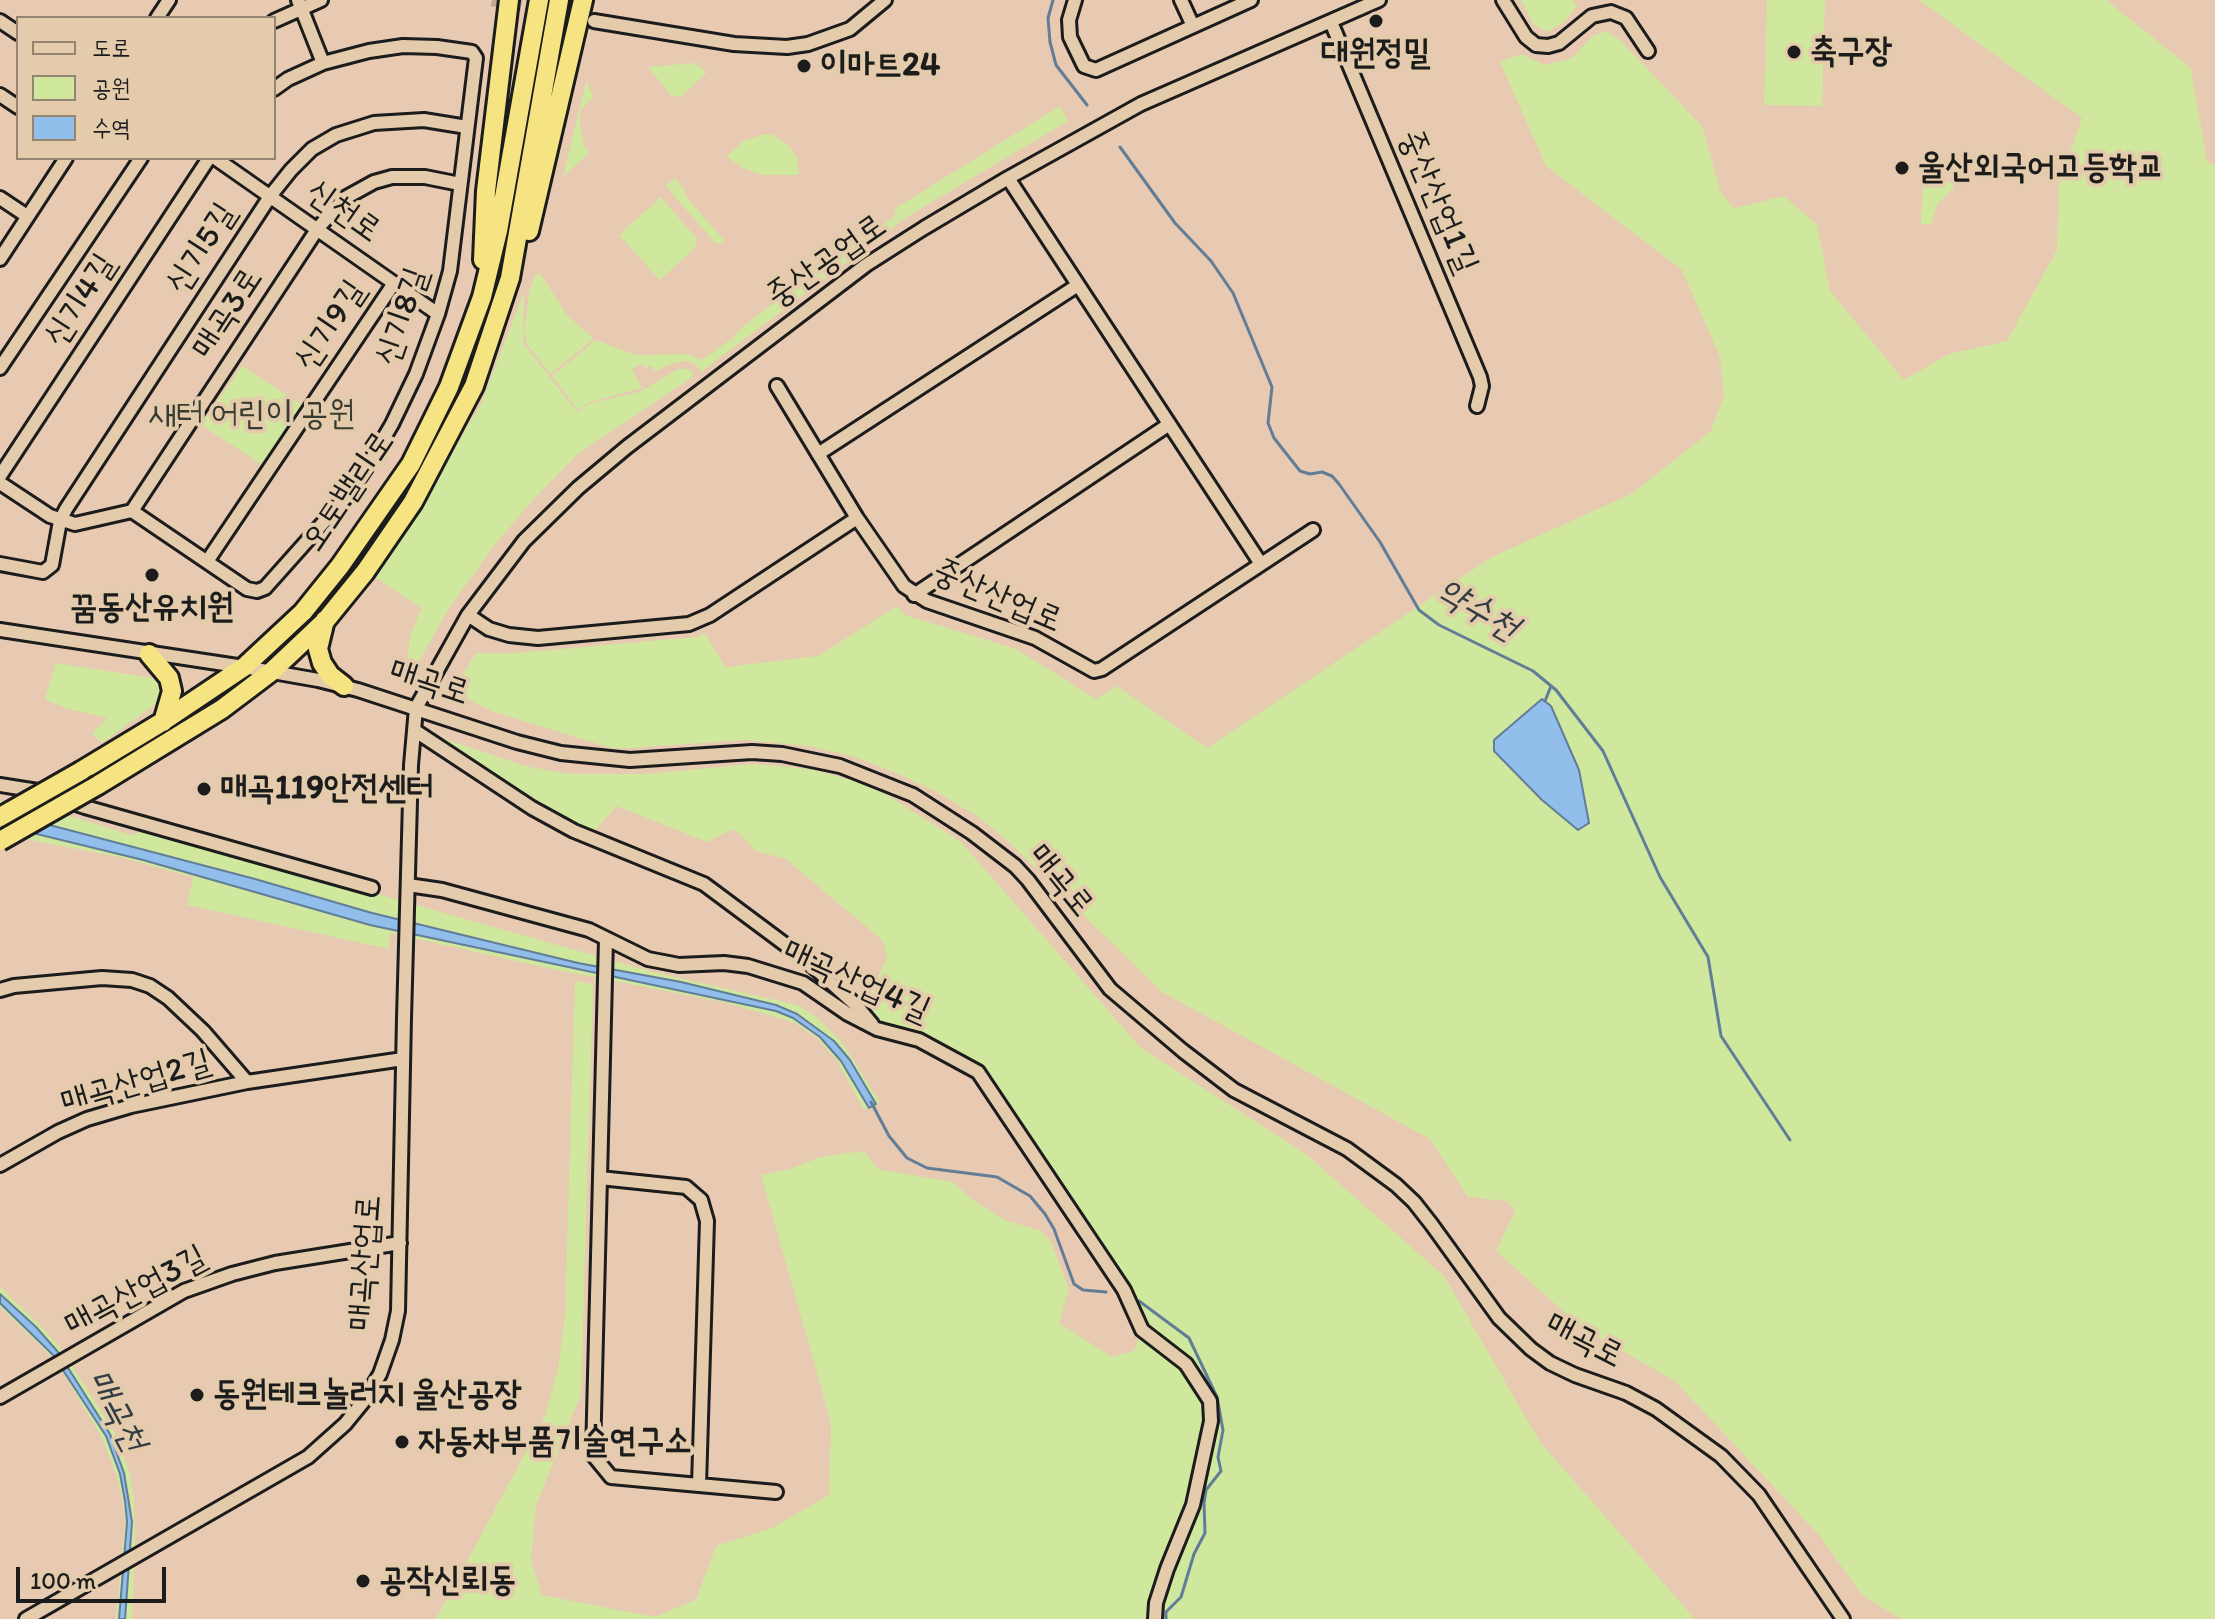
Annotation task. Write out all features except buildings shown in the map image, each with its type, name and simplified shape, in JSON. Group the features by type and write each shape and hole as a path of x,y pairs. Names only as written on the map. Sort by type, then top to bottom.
{"highway":[{"path":"482,297 486,191 509,0"},
{"name":"오토밸리로","path":"0,817 162,722 244,667 303,612 382,509 411,464 449,387 482,297 498,231 539,0"},
{"name":"오토밸리로","path":"0,841 222,709 271,672 326,620 391,537 438,458 474,386 510,278 559,0"},
{"path":"510,278 528,234 583,0"},
{"path":"326,620 318,649 330,675 344,686"},
{"path":"149,654 169,678 172,691 162,722"}],"street":[{"path":"276,20 300,4 321,0"},
{"path":"594,21 734,44 787,47 808,44 850,29 885,0"},
{"path":"1075,0 1069,20 1070,37 1074,50 1090,70 1251,0"},
{"path":"1181,0 1193,26"},
{"name":"중산공업로","path":"416,708 468,615 502,568 539,525 627,447 866,265 1008,178 1141,104 1379,0"},
{"path":"1503,0 1526,37 1536,45 1559,43 1592,16 1608,11 1626,18 1648,51"},
{"path":"276,88 323,63 300,4"},
{"name":"중산산업1길","path":"1331,22 1480,377 1482,386 1477,406"},
{"name":"신기8길","path":"132,511 247,589 257,591 265,588 347,496 392,424 416,374 450,271 476,58 472,52 403,46 323,63"},
{"name":"신기5길","path":"60,521 271,195 312,149 351,129 374,123 410,120 467,127"},
{"path":"0,259 65,160"},
{"path":"0,368 140,160"},
{"name":"신기4길","path":"0,476 211,160"},
{"name":"신천로","path":"215,160 271,195 438,314"},
{"name":"매곡3로","path":"132,511 318,228 345,198 374,182 408,175 460,184"},
{"path":"1008,178 1261,564"},
{"path":"0,198 27,216"},
{"name":"신기9길","path":"208,560 394,283"},
{"path":"818,454 1078,285"},
{"name":"중산산업로","path":"777,386 857,518 904,586 914,595 1035,638 1094,671 1102,669 1313,530"},
{"path":"914,595 1168,425"},
{"path":"0,483 60,521 75,524 132,511"},
{"path":"468,615 499,632 538,638 689,624 710,615 857,518"},
{"path":"0,564 43,572 52,565 60,521"},
{"name":"매곡로","path":"0,630 244,667 344,686 517,742 581,756 630,760 752,752 812,760 867,775 913,795 994,848 1028,880 1110,989 1137,1014 1234,1090 1347,1149 1414,1202 1486,1301 1522,1341 1550,1363 1626,1393 1656,1409 1721,1456 1759,1495 1843,1619"},
{"path":"408,892 416,708"},
{"path":"414,730 532,808 574,831 704,884 806,960 856,1005 877,1029"},
{"path":"0,785 38,791 372,888"},
{"name":"매곡산업4길","path":"408,892 442,890 589,930 606,944 648,959 679,965 724,963 748,966 803,983 848,1014 877,1029 919,1040 978,1072 1124,1290 1142,1330 1186,1364 1210,1401 1211,1421 1193,1505 1167,1569 1156,1603 1155,1619"},
{"name":"매곡산업로","path":"26,1619 308,1457 345,1424 380,1374 398,1311 408,892"},
{"path":"606,944 593,1455 611,1477 776,1492"},
{"path":"0,990 102,978 132,980 150,986 168,998 203,1031 247,1082"},
{"name":"매곡산업2길","path":"0,1165 58,1132 87,1119 131,1106 247,1082 403,1059"},
{"path":"600,1178 686,1187 701,1200 707,1221 699,1485"},
{"name":"매곡산업3길","path":"0,1397 184,1291 217,1279 306,1257 400,1243"}],"green space":[{"path":"1521,0 1573,0 1577,6 1565,21 1548,32 1534,25"},
{"name":"축구장","path":"1767,0 1825,0 1822,106 1764,105"},
{"path":"1919,0 2106,0 2191,68 2207,162 2215,166 2215,1619 1901,1619 1862,1595 1819,1535 1675,1381 1582,1328 1496,1251 1515,1211 1507,1201 1468,1197 1430,1139 1162,992 1009,842 977,816 935,791 852,756 808,746 747,740 615,749 494,712 471,701 461,692 460,679 476,653 515,653 696,637 705,633 725,667 818,656 897,606 905,615 1016,649 1096,699 1117,686 1207,748 1492,557 1633,493 1711,431 1724,396 1720,357 1682,270 1546,166 1500,62 1521,54 1545,65 1572,58 1593,36 1606,31 1620,40 1702,126 1721,194 1735,208 1784,196 1817,225 1830,291 1904,380 1949,354 2007,341 2057,250 2059,183 2082,118"},
{"path":"694,63 707,72 677,97 671,95 648,67"},
{"path":"586,82 594,96 580,111 580,124 584,146 590,152 563,177"},
{"path":"1060,106 1068,121 905,218 701,372 689,361 655,371 651,365 646,368 641,364 632,369 642,388 588,403 578,410 552,376 596,340 636,355 687,354 702,360 799,283 807,271 818,270 894,217 896,208"},
{"path":"765,134 773,135 789,146 797,157 799,175 762,175 743,168 727,157 743,141"},
{"path":"675,178 686,192 684,194 724,240 722,243 715,243 666,186"},
{"path":"1923,181 1953,182 1953,189 1938,203 1931,224 1921,224"},
{"path":"661,197 697,239 695,248 660,280 619,235"},
{"path":"540,273 567,315 594,339 550,374 527,344 524,332 530,289 535,275"},
{"path":"524,292 523,343 577,412 589,404 639,392 678,369 689,369 694,376 579,453 531,502 493,547 450,607 415,668 407,665 410,637 421,608 376,578 481,404"},
{"name":"새터 어린이 공원","path":"242,366 304,406 264,466 201,425"},
{"path":"56,663 158,679 164,690 154,705 102,743 92,733 107,718 65,708 45,699"},
{"path":"445,739 525,766 570,774 645,774 754,764 811,769 864,784 961,842 1141,1048 1306,1154 1444,1276 1540,1442 1695,1619 436,1619 545,1416 558,1369 565,1316 575,981 593,984 581,1395 536,1505 531,1561 542,1595 654,1617 696,1600 716,1546 774,1527 829,1495 831,1423 761,1175 821,1157 864,1151 878,1169 953,1182 970,1198 1005,1220 1041,1231 1050,1240 1069,1289 1059,1323 1112,1357 1134,1351 1146,1322 1067,1193 1036,1155 978,1065 880,1025 875,1019 867,1000 887,959 883,941 786,859 756,851 734,829 707,842 617,806 592,833 557,818 438,741"},
{"path":"0,801 73,817 131,835 150,829 169,835 173,841 204,845 653,972 797,1005 814,1015 841,1041 880,1102 876,1104 850,1060 797,1014 776,1005 681,982 578,963 372,913 0,812"},
{"path":"0,825 143,860 370,925 776,1011 793,1018 830,1047 869,1108 864,1110 837,1061 819,1040 795,1023 723,1002 390,933 389,949 187,905 193,877 119,857 0,834"},
{"path":"0,1287 61,1349 114,1431 129,1471 134,1499 132,1619 125,1619 132,1522 130,1499 110,1434 36,1327 0,1294"},
{"path":"0,1303 53,1355 106,1436 120,1474 127,1522 119,1619 116,1619 125,1522 116,1474 102,1438 67,1379 51,1356 0,1307"}],"water":[{"path":"1542,699 1551,706 1579,770 1589,823 1578,830 1542,800 1494,751 1494,740"},
{"path":"0,812 372,913 578,963 681,982 776,1005 797,1014 834,1041 850,1060 876,1104 869,1108 841,1061 820,1037 793,1018 776,1011 370,925 143,860 0,825"},
{"path":"0,1294 58,1352 110,1434 124,1473 132,1522 125,1619 119,1619 127,1522 125,1501 120,1474 106,1436 53,1355 0,1303"}],"waterway":[{"path":"1053,0 1048,18 1056,65 1087,105"},
{"name":"약수천","path":"1120,147 1175,223 1211,261 1233,293 1272,387 1268,423 1274,438 1300,471 1310,474 1322,472 1332,476 1339,484 1380,542 1419,610 1439,625 1533,671 1556,690 1603,751 1660,877 1708,957 1721,1036 1790,1140"},
{"path":"1545,701 1551,686"},
{"path":"871,1102 889,1136 907,1158 927,1168 997,1177 1030,1196 1054,1229 1074,1284 1083,1290 1106,1292"},
{"path":"1139,1301 1189,1338 1217,1397 1223,1430 1218,1457 1221,1471 1206,1490 1205,1533 1194,1554 1181,1597 1166,1612 1166,1619"}],"tunnel":[{"path":"492,0 583,18"}],"place":[{"name":"대원정밀","path":"1376,21"},
{"name":"축구장","path":"1794,52"},
{"name":"이마트24","path":"804,66"},
{"name":"울산외국어고등학교","path":"1902,168"},
{"name":"꿈동산유치원","path":"152,575"},
{"name":"매곡119안전센터","path":"204,789"},
{"name":"동원테크놀러지 울산공장","path":"197,1395"},
{"name":"자동차부품기술연구소","path":"402,1442"},
{"name":"공작신뢰동","path":"363,1581"}],"water label":[{"name":"매곡천","path":"115,1411"}]}
